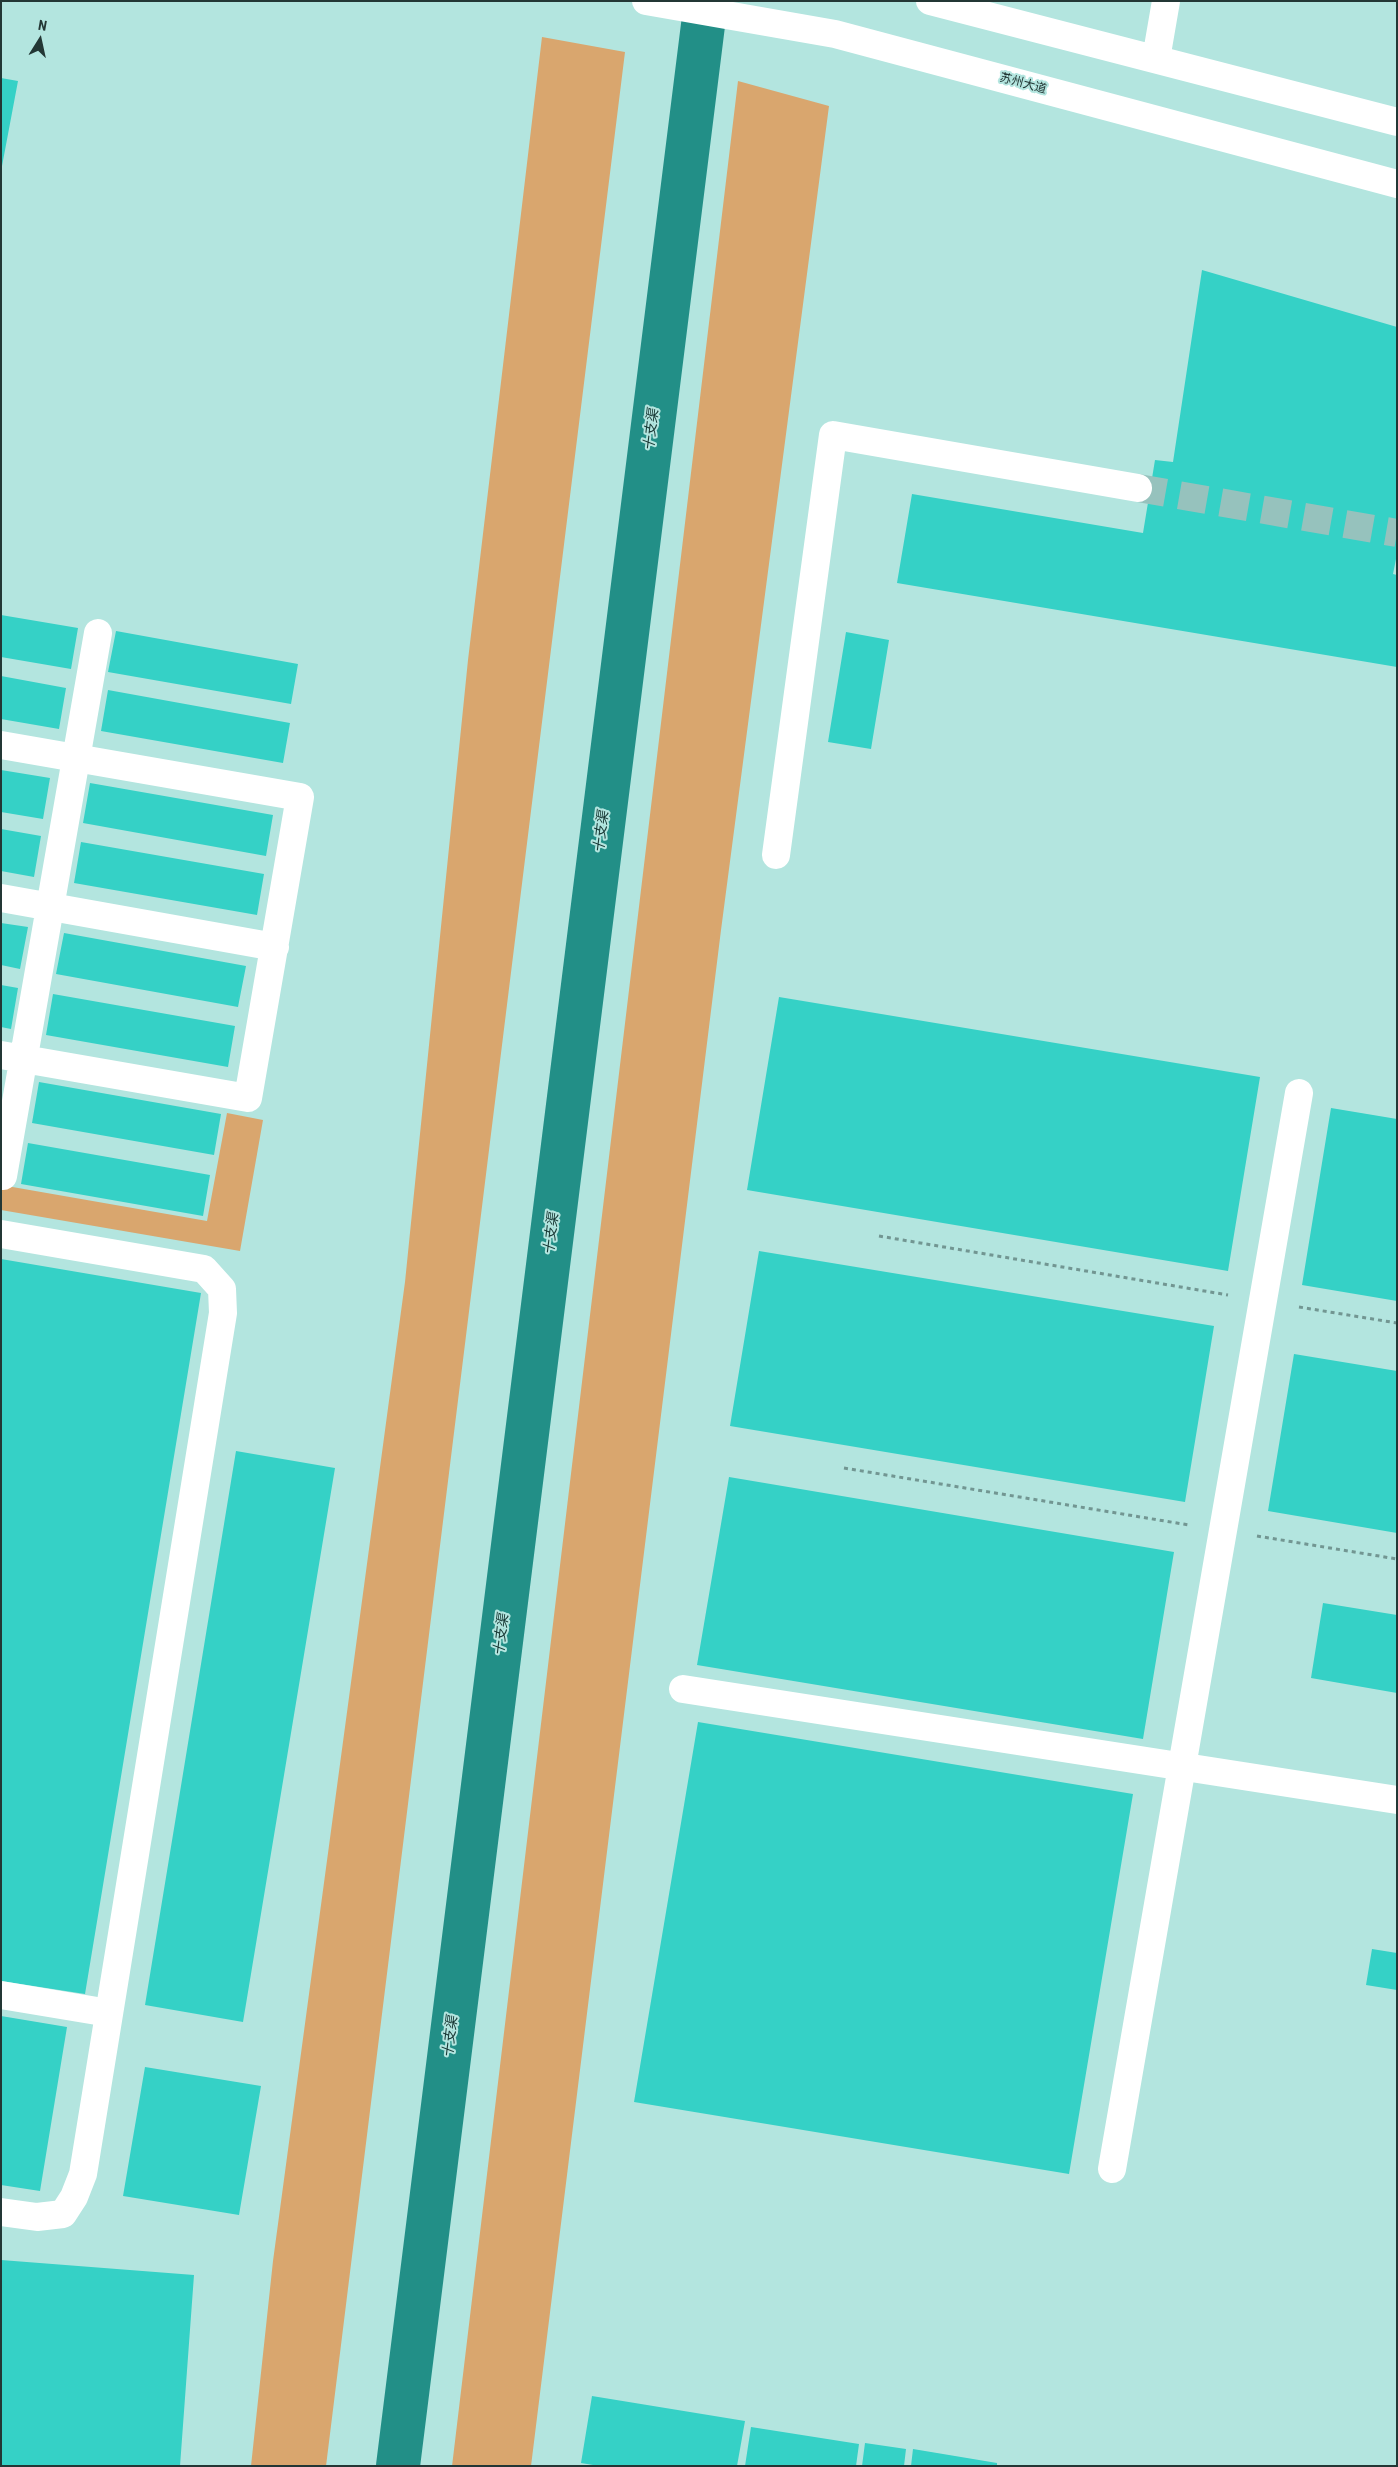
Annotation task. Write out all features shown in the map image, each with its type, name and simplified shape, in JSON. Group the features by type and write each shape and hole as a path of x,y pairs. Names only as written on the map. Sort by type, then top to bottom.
{"street":[{"name":"苏州大道","path":"646,1 835,34 1397,184"},
{"path":"930,1 1397,122"},
{"path":"1156,59 1166,1"},
{"path":"776,855 832,434 1138,488"},
{"path":"3,1176 12,1056 50,907 98,632"},
{"path":"1,744 300,797 248,1098 12,1056"},
{"path":"1,898 274,947"},
{"path":"1112,2169 1299,1092"},
{"path":"1,1234 204,1268 222,1289 223,1313 83,2174 74,2197 63,2214 37,2218 1,2212"},
{"path":"683,1689 1397,1800"},
{"path":"1,1995 109,2013"}],"path":[{"path":"879,1236 1397,1323"},
{"path":"844,1468 1397,1558"}],"shaded area":[{"path":"542,37 625,52 326,2466 251,2466 273,2261 405,1282 468,660"},
{"path":"738,81 829,106 721,930 531,2466 452,2466"},
{"path":"227,1113 263,1120 240,1251 1,1210 1,1185 207,1221"}],"building":[{"path":"1,78 18,81 2,166 1,166"},
{"path":"1202,270 1397,327 1397,554 1393,574 1397,575 1397,667 897,583 912,494 1143,533 1155,460 1173,462"},
{"path":"1,615 78,628 71,669 1,657"},
{"path":"116,631 298,664 291,704 108,672"},
{"path":"846,632 889,640 871,749 828,742"},
{"path":"1,676 66,688 59,729 1,719"},
{"path":"108,690 290,723 283,763 101,731"},
{"path":"1,770 50,778 43,819 1,812"},
{"path":"90,783 273,815 266,856 83,823"},
{"path":"1,829 41,836 34,877 1,871"},
{"path":"81,842 264,874 257,915 74,883"},
{"path":"1,923 28,927 20,969 1,965"},
{"path":"64,933 246,966 238,1007 56,974"},
{"path":"1,985 18,988 11,1029 1,1027"},
{"path":"53,994 235,1026 228,1067 46,1035"},
{"path":"779,997 1260,1077 1228,1271 747,1190"},
{"path":"39,1082 221,1114 214,1155 32,1123"},
{"path":"1331,1108 1397,1119 1397,1301 1302,1285"},
{"path":"28,1143 210,1175 203,1216 21,1184"},
{"path":"759,1251 1214,1326 1185,1502 730,1426"},
{"path":"1,1259 201,1293 85,1994 1,1981"},
{"path":"1294,1354 1397,1371 1397,1533 1268,1511"},
{"path":"236,1451 335,1468 243,2022 145,2005"},
{"path":"729,1477 1174,1552 1143,1739 697,1665"},
{"path":"1323,1603 1397,1615 1397,1693 1311,1678"},
{"path":"698,1722 1133,1794 1069,2174 634,2102"},
{"path":"1372,1949 1397,1953 1397,1990 1366,1985"},
{"path":"1,2016 67,2027 40,2191 1,2185"},
{"path":"145,2067 261,2086 239,2215 123,2196"},
{"path":"1,2260 194,2275 180,2466 1,2466"},
{"path":"592,2396 745,2421 737,2466 599,2466 581,2463"},
{"path":"751,2427 859,2444 856,2466 745,2466"},
{"path":"865,2443 906,2449 904,2466 862,2466"},
{"path":"913,2449 997,2463 997,2466 911,2466"}],"waterway":[{"name":"十支渠","path":"398,2466 706,1"}],"tunnel":[{"path":"1138,488 1397,533"}]}
